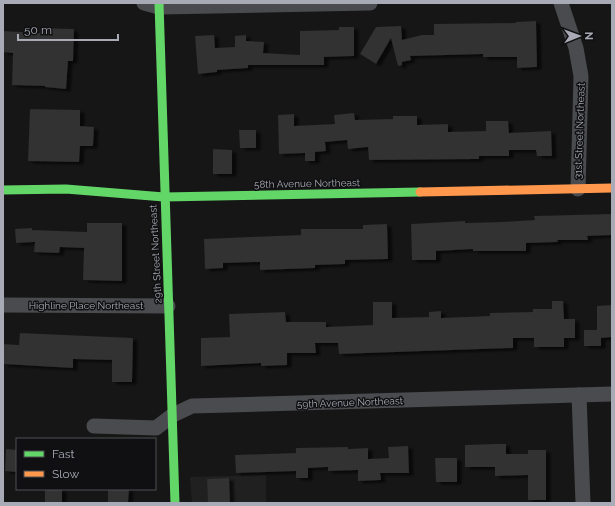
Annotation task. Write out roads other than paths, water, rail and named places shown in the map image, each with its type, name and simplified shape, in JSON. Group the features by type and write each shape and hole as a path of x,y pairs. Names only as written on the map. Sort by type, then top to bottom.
{"street":[{"path":"144,3 159,5 370,3"},
{"name":"31st Street Northeast","path":"562,3 576,48 581,76 578,189"},
{"name":"29th Street Northeast","path":"159,5 175,503"},
{"name":"58th Avenue Northeast","path":"3,190 66,189 164,197 612,188"},
{"name":"Highline Place Northeast","path":"3,305 168,306"},
{"name":"59th Avenue Northeast","path":"94,426 156,428 173,415 192,406 612,394"},
{"path":"579,395 583,503"}]}
